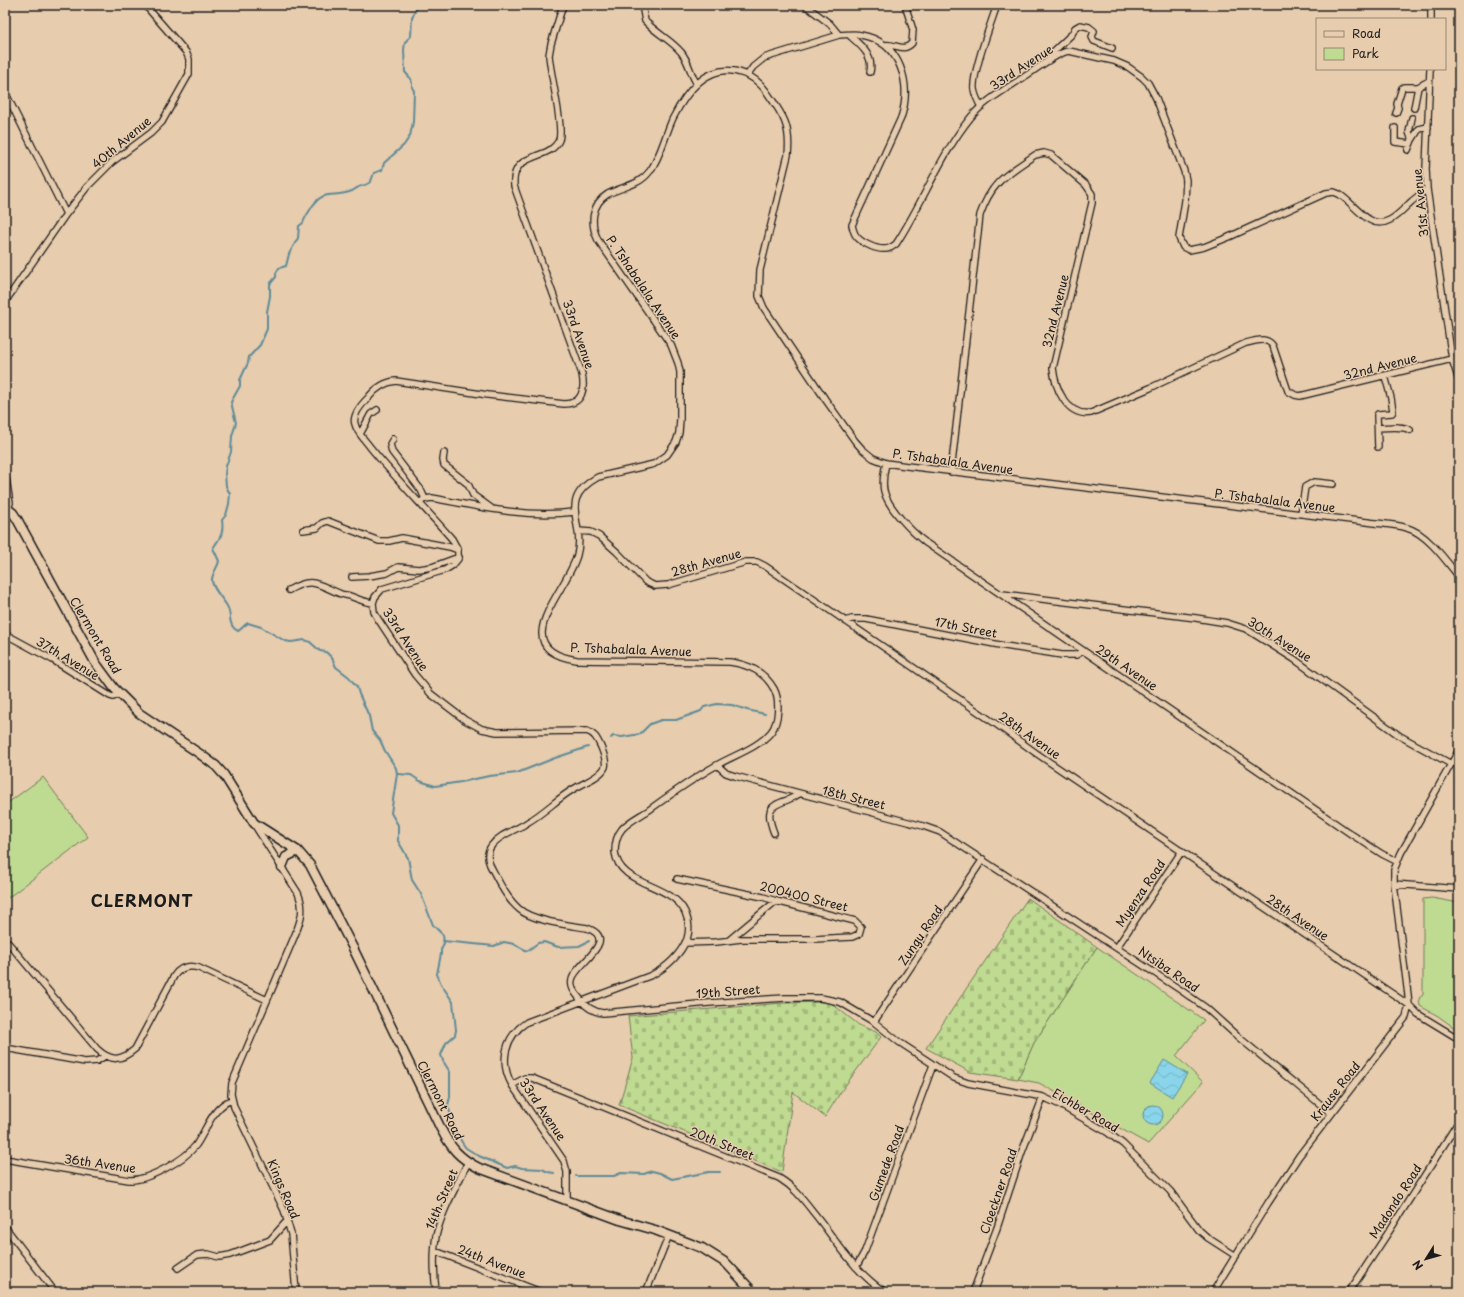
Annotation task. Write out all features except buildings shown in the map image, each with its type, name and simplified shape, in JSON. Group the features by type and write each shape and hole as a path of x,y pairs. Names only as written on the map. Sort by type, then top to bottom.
{"street":[{"name":"40th Avenue","path":"5,302 66,214 100,172 157,127 188,74 189,59 186,52 145,5"},
{"name":"33rd Avenue","path":"458,550 452,538 422,501 381,460 360,434 354,422 354,418 371,393 382,385 391,381 564,404 573,403 583,390 584,386 582,374 514,186 514,175 517,168 527,160 554,146 559,139 560,126 549,55 550,44 563,5"},
{"path":"642,5 645,21 668,39 683,54 692,77 697,84"},
{"path":"805,5 830,24 839,35"},
{"path":"885,45 889,44 905,48 912,43 913,30 906,5"},
{"path":"981,107 976,97 974,84 997,5"},
{"path":"1431,12 1431,18"},
{"path":"1048,61 1054,51 1072,34 1075,28 1080,25 1089,27 1094,31 1092,37 1094,41 1112,48"},
{"name":"33rd Avenue","path":"748,74 753,66 764,58 839,35 860,34 868,37 885,45 900,63 905,85 905,107 902,118 852,225 854,233 862,241 884,249 892,247 896,244 953,144 971,116 981,107 1048,61 1066,52 1076,52 1114,61 1128,67 1148,83 1156,98 1184,171 1186,180 1185,201 1179,238 1184,247 1189,250 1204,247 1229,237 1326,192 1334,192 1339,194 1370,220 1380,223 1392,220 1427,189"},
{"path":"849,35 862,46 869,57 871,67 870,72"},
{"name":"P. Tshabalala Avenue","path":"582,1002 659,971 675,957 685,943 689,931 687,916 681,904 670,895 633,877 623,870 618,862 615,847 621,830 627,824 717,765 760,742 771,731 775,724 777,712 776,692 769,680 756,670 738,663 577,660 558,655 550,650 541,634 542,626 549,609 574,565 578,554 578,531 574,512 577,498 585,486 591,481 608,474 654,464 667,455 678,438 680,419 680,372 678,363 671,345 598,240 594,232 593,216 597,205 603,197 633,185 640,181 650,171 659,154 673,118 686,97 705,77 729,70 748,74 756,79 779,109 787,123 790,141 788,155 760,270 759,296 768,313 855,441 867,454 886,463 951,472 1407,528 1413,530 1427,540 1459,578"},
{"name":"31st Avenue","path":"1430,70 1426,169 1427,189 1452,359 1459,381"},
{"path":"1396,113 1402,88 1418,87 1430,81"},
{"path":"1414,108 1418,87"},
{"path":"5,92 66,214"},
{"path":"1411,142 1408,132 1412,118"},
{"path":"1396,128 1395,142 1411,142"},
{"path":"1408,150 1419,129 1428,128"},
{"name":"32nd Avenue","path":"951,472 980,215 985,200 992,188 1001,178 1040,153 1047,153 1051,155 1086,185 1092,194 1092,203 1052,368 1059,394 1072,409 1081,413 1090,413 1150,388 1246,344 1261,339 1269,341 1273,346 1288,391 1300,396 1452,359"},
{"path":"1378,447 1377,414 1392,413 1393,411 1392,398 1385,376"},
{"path":"360,434 371,414 377,410"},
{"path":"1378,428 1398,427 1408,428 1410,430"},
{"path":"393,438 390,444 392,452 419,487 422,501 432,498 491,509 537,514 574,512"},
{"path":"444,453 444,465 468,484 473,495 491,509"},
{"name":"29th Avenue","path":"886,463 883,480 884,491 889,502 908,529 926,544 1000,593 1367,845 1396,861"},
{"path":"5,472 10,503 7,508"},
{"path":"1301,514 1305,487 1314,482 1333,484"},
{"name":"Clermont Road","path":"7,508 18,519 95,662 120,694 139,714 216,766 224,775 298,893 302,905 302,915 298,928 232,1083 232,1100"},
{"path":"303,530 317,528 322,523 328,521 379,541 389,541 402,538 450,547 458,550 458,557 432,567 419,569 398,567 387,573 352,577"},
{"name":"28th Avenue","path":"578,531 591,532 599,536 617,552 639,576 651,585 668,585 739,563 753,562 771,570 1409,1006 1418,1014 1459,1039"},
{"name":"33rd Avenue","path":"458,557 453,565 445,570 382,590 375,597 373,603 374,612 415,675 437,700 470,723 482,729 497,732 587,731 592,733 596,738 606,761 605,767 599,775 559,798 528,823 498,839 491,846 488,856 490,865 496,877 507,895 520,910 532,916 592,930 596,933 599,942 598,947 591,956 575,972 572,980 573,989 582,1002 527,1022 516,1031 508,1043 505,1055 507,1073 512,1085 564,1161 567,1172 566,1199"},
{"path":"289,590 298,584 312,582 351,596 362,602 373,603"},
{"name":"30th Avenue","path":"1000,593 1196,618 1240,626 1294,659 1400,736 1451,764"},
{"name":"17th Street","path":"845,621 852,619 866,619 1062,656 1076,655 1083,651"},
{"name":"37th Avenue","path":"5,634 59,664 110,696 113,697 120,694"},
{"path":"1409,1006 1394,884 1394,870 1396,861 1459,750"},
{"name":"18th Street","path":"717,765 729,774 799,794 928,827 940,832 983,859"},
{"path":"774,833 769,820 769,815 772,808 776,804 799,794"},
{"name":"Clermont Road","path":"254,824 298,851 315,872 447,1141 457,1154 479,1168 620,1220 694,1244 726,1263 753,1292"},
{"path":"282,867 286,857 298,851"},
{"name":"Myenza Road","path":"1117,947 1182,851"},
{"name":"Ntsiba Road","path":"983,859 1176,986 1206,1008 1237,1036 1331,1113"},
{"name":"Zungu Road","path":"874,1022 983,859"},
{"name":"200400 Street","path":"677,879 763,897 855,920 861,927 861,932 856,936 847,937 814,939 741,939 685,943"},
{"path":"1394,884 1459,889"},
{"path":"728,940 776,901"},
{"path":"5,939 97,1049 105,1056 114,1059 122,1058 135,1049 174,976 179,970 185,967 199,968 267,1000"},
{"name":"19th Street","path":"582,1002 593,1011 603,1013 709,1003 821,998 840,1002 874,1022"},
{"name":"Krause Road","path":"1213,1292 1271,1198 1299,1156 1401,1024 1406,1017 1409,1006"},
{"name":"Eichber Road","path":"874,1022 899,1042 948,1075 961,1081 1043,1097 1076,1113 1106,1132 1123,1144 1172,1194 1199,1230 1208,1238 1236,1256"},
{"path":"5,1048 85,1062 97,1060 105,1056"},
{"name":"Gumede Road","path":"856,1267 868,1245 933,1065"},
{"name":"20th Street","path":"512,1085 524,1078 532,1078 779,1178 795,1189 866,1279 885,1292"},
{"name":"Cloeckner Road","path":"973,1292 1043,1097"},
{"name":"36th Avenue","path":"5,1159 129,1180 143,1179 172,1164 192,1150 214,1113 226,1102 232,1100"},
{"name":"Kings Road","path":"232,1100 282,1206 291,1234 296,1292"},
{"name":"Madondo Road","path":"1349,1292 1459,1121"},
{"name":"14th Street","path":"436,1292 434,1264 436,1238 439,1225 468,1162"},
{"path":"178,1268 197,1255 208,1254 218,1257 230,1255 261,1244 270,1240 287,1221"},
{"path":"5,1226 55,1292"},
{"path":"646,1292 669,1235"},
{"name":"24th Avenue","path":"435,1251 542,1292"}],"green space":[{"path":"43,777 88,837 5,900 5,805"},
{"path":"1028,898 1097,947 1034,1043 1018,1079 970,1072 926,1048"},
{"path":"1432,898 1459,903 1459,1031 1438,1016 1420,1006 1419,998 1423,995 1423,899"},
{"path":"1097,947 1204,1020 1176,1056 1203,1082 1148,1144 1039,1083 1018,1079 1034,1043"},
{"path":"783,1003 831,1003 859,1025 876,1032 881,1037 842,1090 825,1117 793,1092 782,1172 619,1105 633,1058 628,1016"}],"water":[{"path":"1164,1060 1187,1074 1172,1097 1150,1083"},
{"path":"1153,1105 1160,1108 1163,1115 1160,1122 1153,1125 1146,1122 1143,1115 1146,1108"}],"waterway":[{"path":"414,5 416,9 412,18 411,36 405,42 404,50 405,72 411,79 414,91 413,122 410,136 404,145 384,163 382,170 374,173 369,183 352,191 319,198 306,216 303,223 299,226 298,238 289,254 286,266 279,268 276,273 276,277 270,284 267,329 260,345 249,357 248,363 240,380 240,386 231,402 236,423 232,436 231,452 225,474 226,486 230,494 229,504 226,515 222,520 221,536 213,548 219,561 212,582 213,586 227,606 232,626 235,629 238,631 248,623 261,627 285,641 291,642 305,640 310,642 320,651 326,652 332,658 336,667 349,677 357,687 369,716 372,731 380,740 396,768 397,774 391,813 398,825 398,841 408,858 412,880 421,894 433,925 443,935 444,943 441,950 437,974 441,984 453,1002 456,1030 455,1035 446,1043 441,1055 450,1072 450,1097 448,1105 456,1132 466,1148 479,1156 507,1168 515,1166 522,1168 542,1169 554,1173"},
{"path":"611,738 613,736 622,737 640,734 650,724 661,720 676,720 701,711 704,707 717,704 732,705 765,714"},
{"path":"398,774 411,775 420,781 435,786 489,776 517,773 588,747"},
{"path":"443,941 494,946 504,942 514,944 527,951 538,943 544,942 558,947 579,946 589,941"},
{"path":"576,1176 614,1176 621,1173 644,1174 652,1171 672,1179 709,1172 720,1172"}],"district":[{"name":"CLERMONT","path":"142,900"}]}
